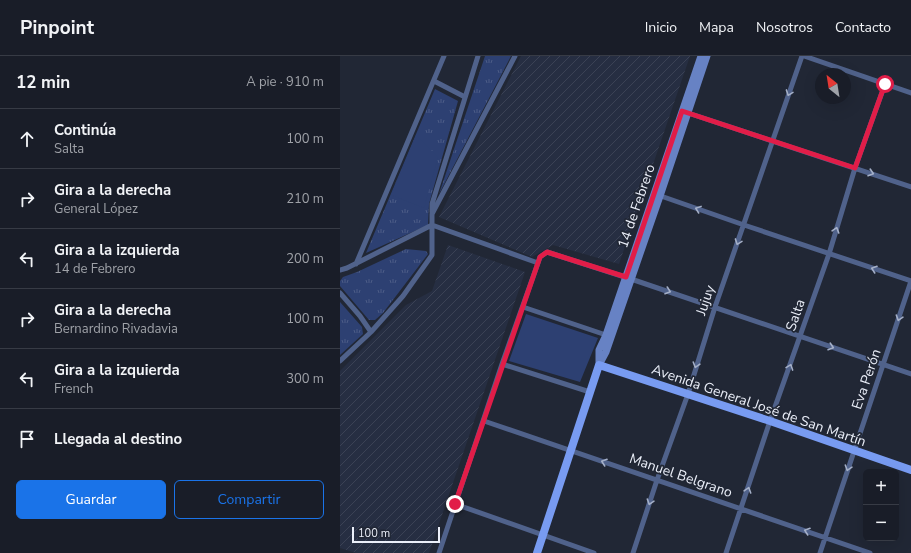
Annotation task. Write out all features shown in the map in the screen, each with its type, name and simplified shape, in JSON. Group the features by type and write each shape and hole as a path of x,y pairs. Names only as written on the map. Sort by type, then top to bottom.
{"main road":[{"name":"14 de Febrero","path":"599,365 599,350 628,278 657,195 701,56"},
{"name":"14 de Febrero","path":"684,112 706,56"},
{"name":"14 de Febrero","path":"537,553 599,365 606,352 628,278"},
{"name":"Avenida General José de San Martín","path":"599,365 770,421 911,470"}],"street":[{"path":"356,264 444,56"},
{"path":"340,361 372,332 403,296 432,255 432,204 478,56"},
{"path":"432,214 515,56"},
{"path":"803,56 911,93"},
{"name":"Jujuy","path":"633,553 688,394 715,307 744,226 772,140 803,56"},
{"path":"434,81 465,97"},
{"name":"Salta","path":"726,553 742,509 770,421 829,254 855,168 885,84"},
{"path":"684,112 911,186"},
{"path":"657,195 744,226 911,281"},
{"path":"340,270 356,264 432,225 538,263"},
{"path":"439,553 502,364 540,257 547,252 715,307 911,374"},
{"name":"Eva Perón","path":"820,553 911,281"},
{"path":"340,293 372,332"},
{"path":"523,307 606,335"},
{"path":"502,364 590,392"},
{"name":"Manuel Belgrano","path":"484,421 870,553"},
{"path":"455,504 594,553"}],"shaded area":[{"path":"521,56 690,56 619,264 553,245 532,257 439,217"},
{"path":"448,245 525,272 429,553 356,553 340,548 340,371 406,305 432,291"}],"green space":[{"path":"485,56 511,56 439,194"},
{"path":"435,89 458,101 429,204 428,225 366,253"},
{"path":"416,135 438,157 424,208 391,195"},
{"path":"406,249 426,251 428,254 383,313 375,320 369,320 340,286 340,281 343,277"},
{"path":"340,302 362,327 363,334 340,355"},
{"path":"526,314 598,338 580,382 509,361"}],"route":[{"path":"455,504 540,257 547,252 626,277 682,111 855,168 885,84"}]}
